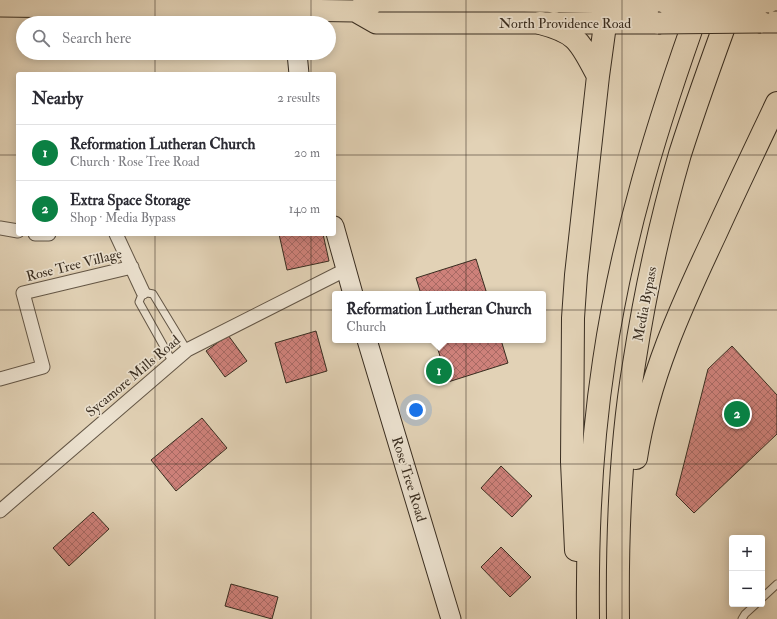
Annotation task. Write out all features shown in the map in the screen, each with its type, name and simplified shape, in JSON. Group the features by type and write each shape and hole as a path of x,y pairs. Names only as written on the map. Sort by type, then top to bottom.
{"highway":[{"path":"588,619 589,526 592,471 604,361 614,306 626,245 652,146 668,93 702,0"},
{"name":"Media Bypass","path":"618,619 621,489 633,365 666,206 680,154 699,95 734,0"},
{"path":"583,619 576,555 573,506 573,318 576,275 607,9"},
{"path":"540,23 558,28 573,36 580,44 598,76"},
{"path":"618,582 639,438 657,371 676,319 689,289 777,103"}],"main road":[{"name":"North Providence Road","path":"0,6 355,11 381,0 524,0 556,1 607,9 658,24 769,22"},
{"name":"North Providence Road","path":"355,11 376,23 540,23 607,9 666,3 773,2"}],"street":[{"path":"298,60 299,72"},
{"path":"0,228 16,231"},
{"path":"336,234 352,291"},
{"path":"117,236 143,292"},
{"name":"Rose Tree Village","path":"0,379 43,367 23,293 132,267"},
{"name":"Sycamore Mills Road","path":"0,511 172,361 187,350 345,270"},
{"name":"Rose Tree Road","path":"368,343 451,619"}],"lane":[{"path":"172,361 139,302 143,292 153,294 187,350"},
{"path":"765,595 777,584"},
{"path":"742,619 753,607"}],"building":[{"path":"279,236 323,236 329,261 287,270"},
{"path":"476,259 486,291 420,291 416,278"},
{"path":"316,331 327,371 286,383 275,343"},
{"path":"228,335 247,361 225,377 206,351"},
{"path":"436,343 502,343 508,363 448,382"},
{"path":"732,346 777,395 777,434 694,513 676,495 708,369"},
{"path":"202,418 227,448 176,491 151,460"},
{"path":"501,466 532,496 512,517 481,488"},
{"path":"93,512 109,529 69,566 53,548"},
{"path":"501,547 531,577 510,597 481,567"},
{"path":"231,584 278,597 272,619 225,606"}],"place":[{"name":"Reformation Lutheran Church","path":"439,371"},
{"name":"Extra Space Storage","path":"737,414"}]}
